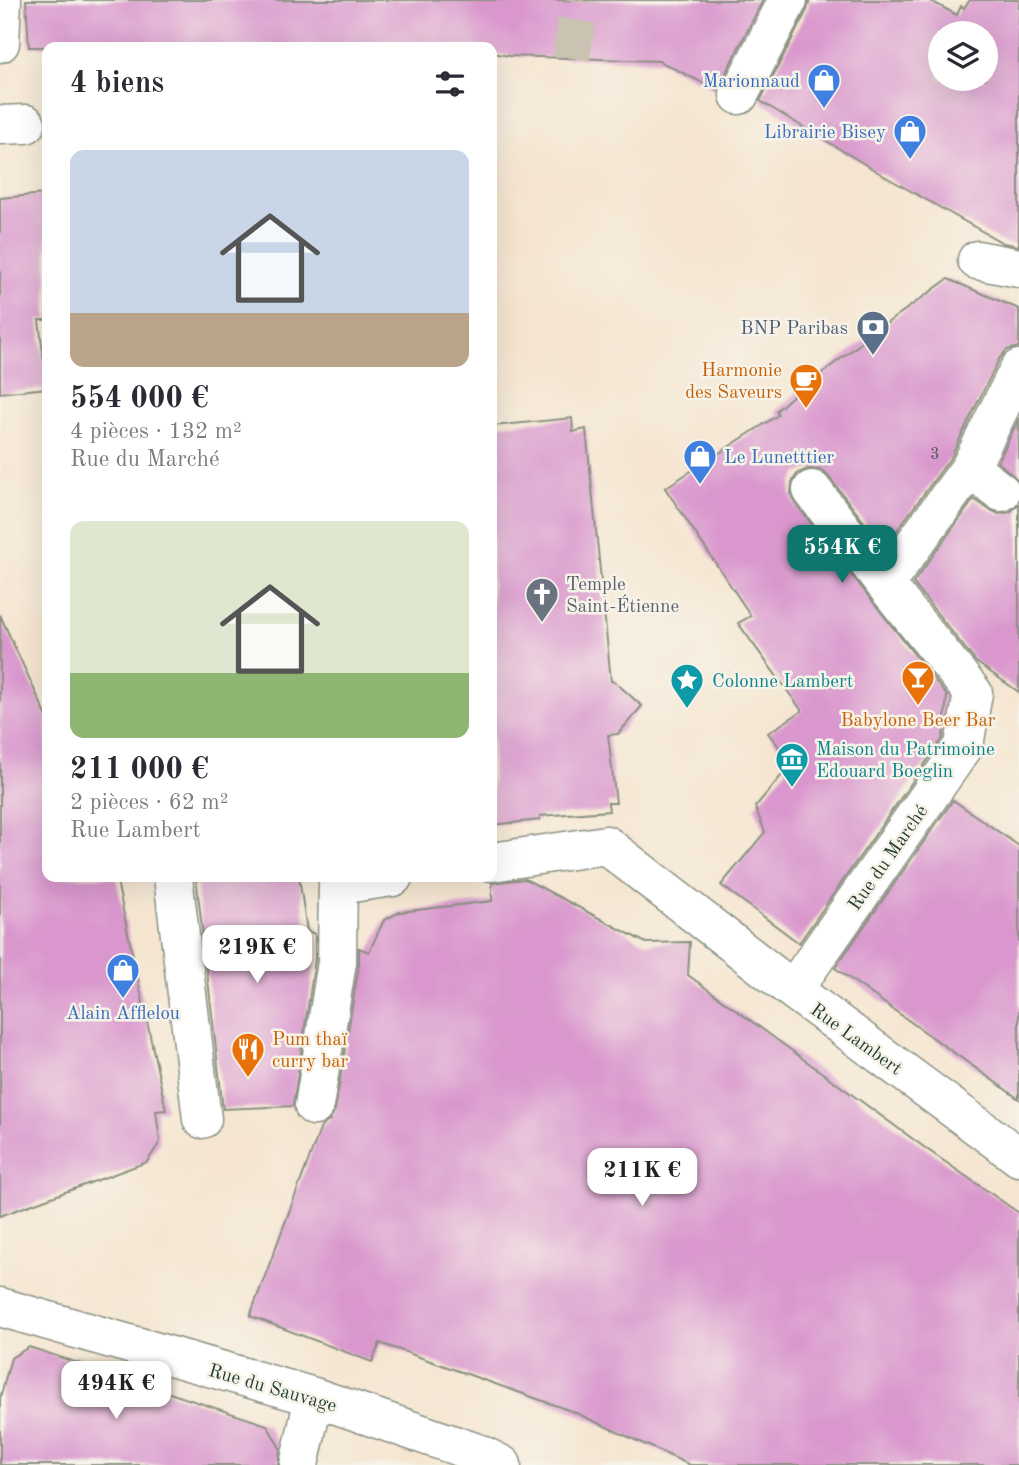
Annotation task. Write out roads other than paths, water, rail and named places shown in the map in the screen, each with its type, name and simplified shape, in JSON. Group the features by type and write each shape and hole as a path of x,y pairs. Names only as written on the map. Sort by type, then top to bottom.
{"street":[{"path":"0,43 2,0"},
{"path":"739,95 788,0"},
{"path":"977,260 1019,268"},
{"path":"885,584 970,468 1019,369"},
{"path":"970,468 1001,492"},
{"name":"Rue du Marché","path":"793,990 964,746 973,694 812,490"},
{"name":"Rue Lambert","path":"497,861 606,845 793,990 1019,1157"},
{"path":"174,882 202,1119"},
{"path":"314,1106 337,962 338,882"},
{"name":"Rue du Sauvage","path":"0,1307 314,1398 480,1454 502,1465"},
{"path":"299,1465 314,1398"}],"tunnel":[{"path":"571,58 580,0"}],"place":[{"name":"Marionnaud","path":"824,110"},
{"name":"Librairie Bisey","path":"910,161"},
{"name":"BNP Paribas","path":"873,357"},
{"name":"Harmonie des Saveurs","path":"806,410"},
{"name":"Le Lunetttier","path":"700,486"},
{"name":"Temple Saint-Étienne","path":"542,624"},
{"name":"Babylone Beer Bar","path":"918,707"},
{"name":"Colonne Lambert","path":"687,710"},
{"name":"Maison du Patrimoine Edouard Boeglin","path":"792,789"},
{"name":"Alain Afflelou","path":"123,1000"},
{"name":"Pum thaï curry bar","path":"248,1079"}]}
